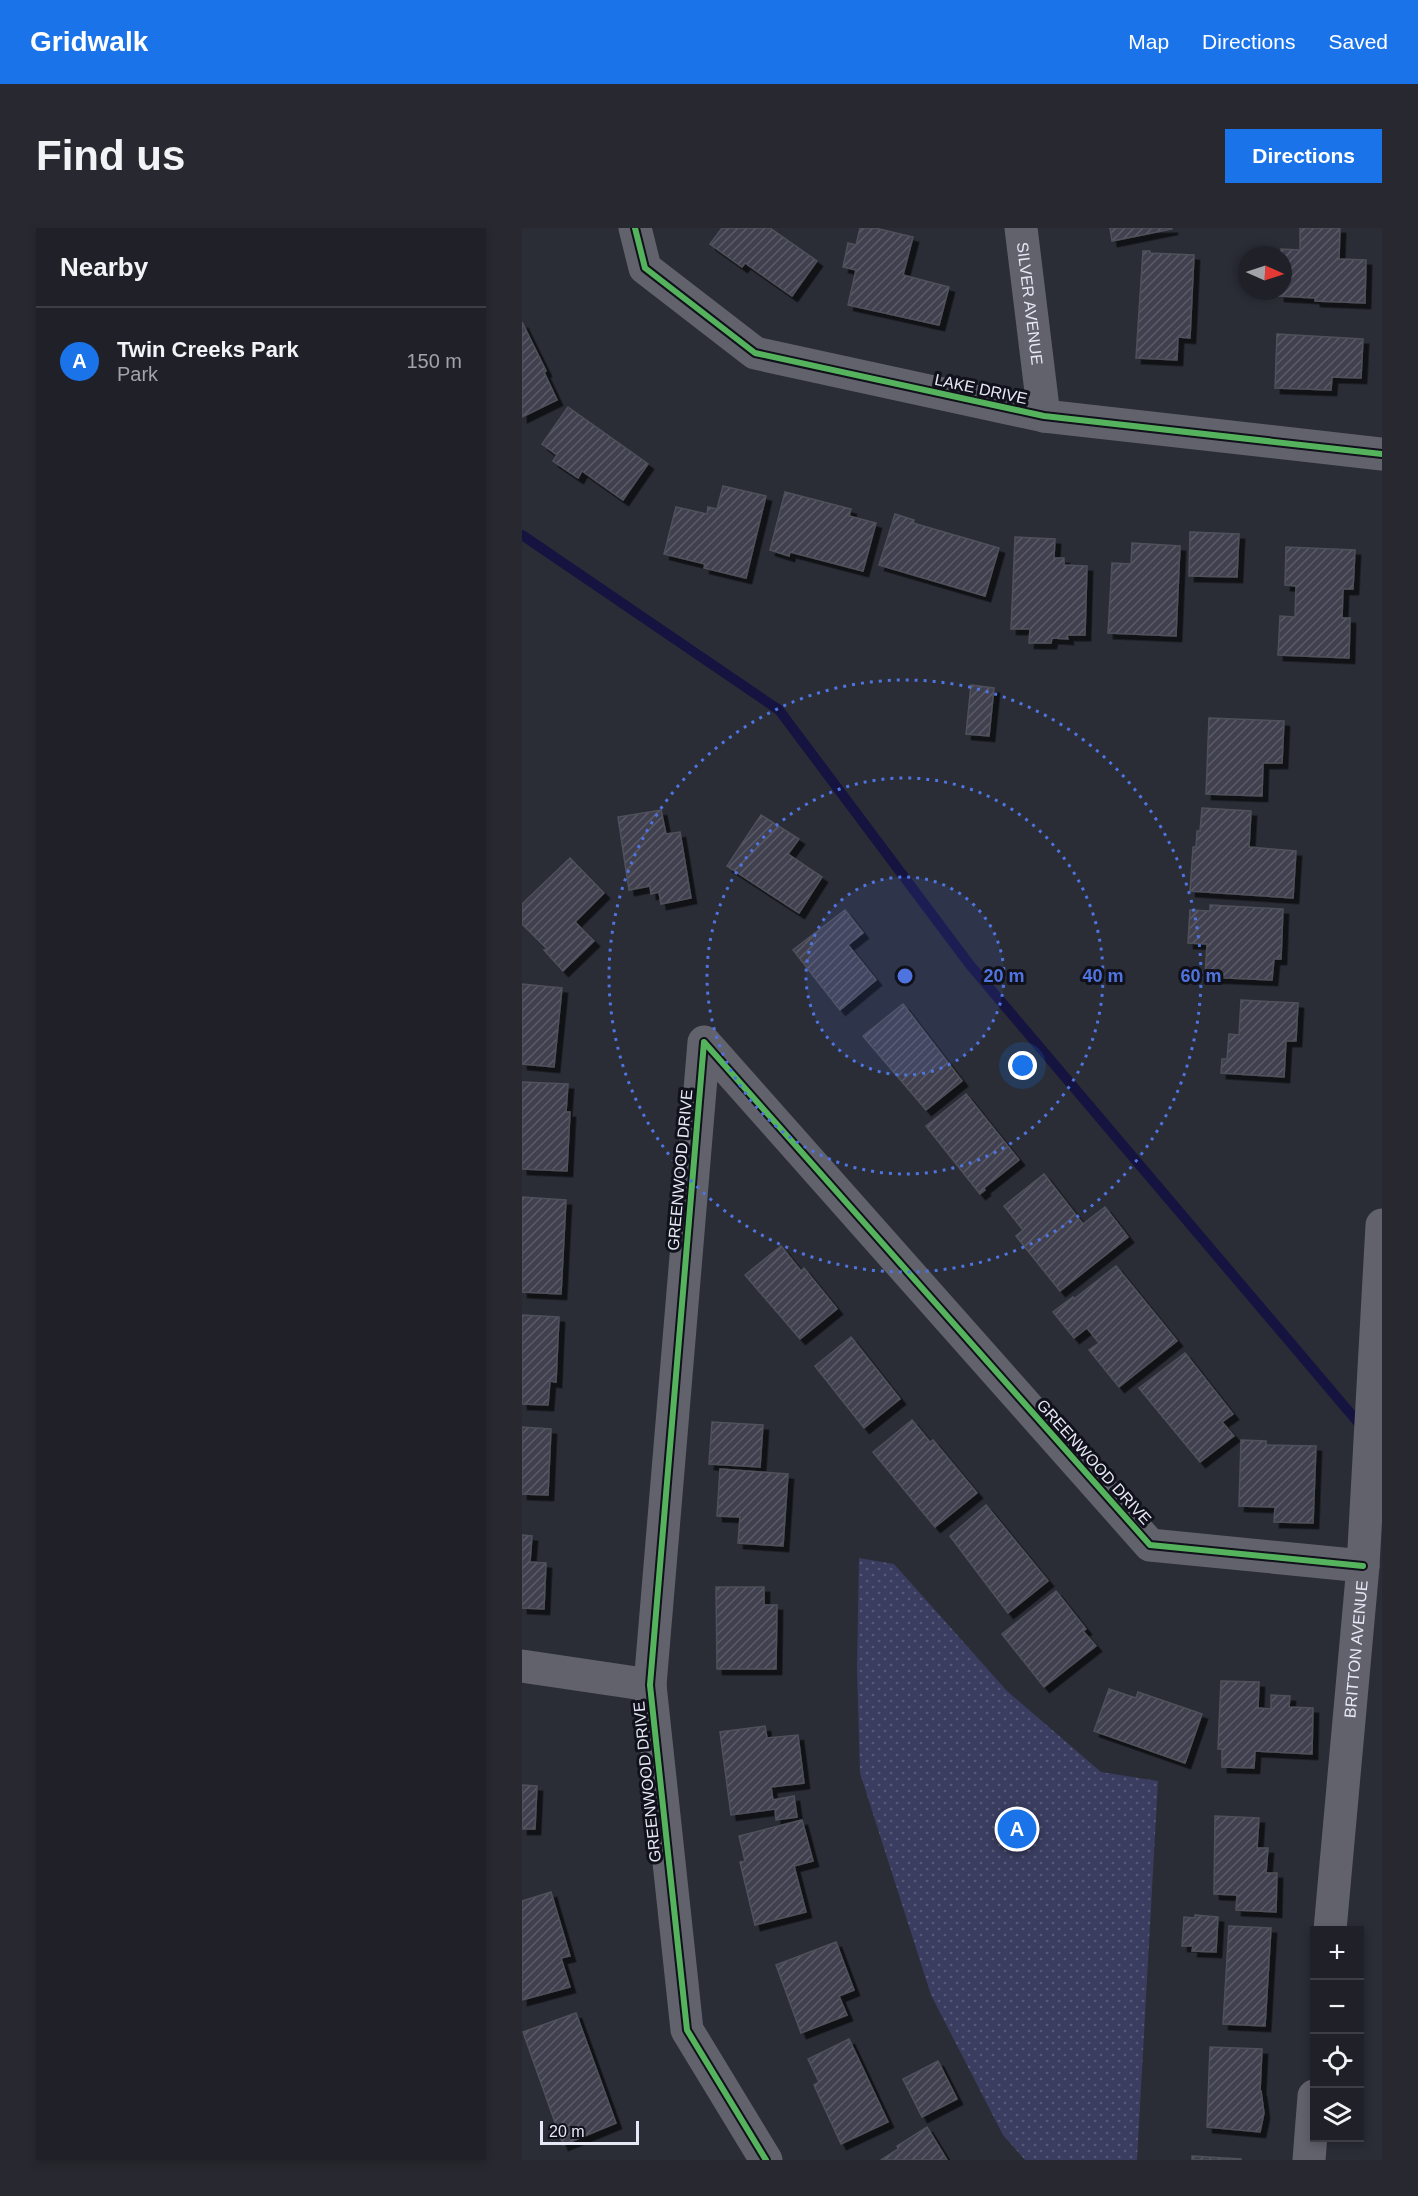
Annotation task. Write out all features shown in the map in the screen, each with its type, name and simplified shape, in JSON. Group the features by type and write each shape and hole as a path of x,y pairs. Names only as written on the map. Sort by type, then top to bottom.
{"street":[{"name":"LAKE DRIVE","path":"635,228 645,268 755,352 1044,416 1382,454"},
{"name":"SILVER AVENUE","path":"1021,228 1044,416"},
{"name":"GREENWOOD DRIVE","path":"766,2160 687,2030 650,1685 704,1042 1150,1545 1363,1566"},
{"name":"BRITTON AVENUE","path":"1330,1926 1363,1566 1382,1225"},
{"path":"522,1666 650,1685"},
{"path":"1309,2160 1310,2142"}],"shaded area":[{"path":"859,1558 894,1564 1007,1691 1101,1772 1158,1781 1137,2160 1025,2160 1003,2135 931,1995 860,1773 857,1670"}],"building":[{"path":"722,228 770,228 817,261 792,296 745,263 742,267 710,244"},
{"path":"860,228 875,228 913,237 903,275 949,287 939,325 848,305 856,270 843,267 848,243 856,245"},
{"path":"1110,228 1172,228 1172,229 1112,241"},
{"path":"1300,228 1340,228 1339,259 1366,260 1365,303 1315,301 1315,298 1292,297 1292,250 1300,250"},
{"path":"1143,251 1194,255 1190,338 1178,337 1177,360 1136,358"},
{"path":"522,322 546,371 544,372 557,400 522,417"},
{"path":"1277,334 1363,339 1361,378 1332,377 1331,390 1275,388"},
{"path":"568,407 648,464 623,500 582,471 578,478 553,461 557,455 542,444"},
{"path":"723,486 766,496 746,578 704,568 705,564 664,554 676,507 707,514 708,507 717,509"},
{"path":"785,492 851,509 849,516 876,523 863,571 790,552 789,556 770,550"},
{"path":"895,514 914,520 913,523 999,548 985,596 879,565"},
{"path":"1190,532 1239,534 1237,577 1189,576"},
{"path":"1015,537 1055,539 1054,558 1064,558 1064,565 1087,566 1085,635 1067,635 1068,639 1052,638 1051,643 1029,643 1030,629 1011,629"},
{"path":"1132,543 1180,546 1176,636 1108,633 1112,563 1131,564"},
{"path":"1286,547 1355,550 1353,589 1343,589 1342,618 1350,618 1349,658 1278,655 1280,616 1295,617 1296,586 1285,585"},
{"path":"971,685 994,688 989,736 966,734"},
{"path":"1209,718 1284,721 1282,763 1263,763 1262,796 1206,794"},
{"path":"1202,808 1251,811 1249,847 1296,851 1293,898 1190,891 1193,847 1196,847 1197,831 1200,831"},
{"path":"661,810 666,834 680,832 691,898 661,904 659,892 651,894 650,886 629,890 618,817"},
{"path":"761,815 799,839 788,854 822,877 799,913 727,866"},
{"path":"570,858 604,893 575,922 594,941 563,971 544,950 547,949 522,924 522,904"},
{"path":"1210,905 1283,909 1281,959 1274,959 1272,980 1205,977 1207,944 1188,943 1190,910 1210,911"},
{"path":"845,910 863,933 848,945 876,980 840,1010 793,950"},
{"path":"522,984 562,988 554,1067 522,1064"},
{"path":"1241,1000 1298,1003 1296,1041 1286,1041 1284,1077 1221,1073 1222,1059 1227,1059 1229,1034 1239,1035"},
{"path":"903,1004 962,1081 926,1110 863,1036"},
{"path":"522,1082 568,1084 566,1112 570,1112 567,1171 522,1169"},
{"path":"966,1094 1019,1160 984,1188 985,1190 980,1194 926,1126"},
{"path":"1044,1174 1083,1224 1105,1207 1128,1237 1060,1291 1016,1236 1023,1230 1004,1206"},
{"path":"522,1197 566,1200 561,1294 522,1292"},
{"path":"781,1246 801,1271 804,1268 837,1309 800,1339 745,1275"},
{"path":"1116,1266 1177,1341 1119,1387 1089,1350 1099,1343 1087,1328 1074,1338 1053,1312 1073,1297 1074,1299"},
{"path":"522,1315 559,1317 556,1382 550,1381 548,1405 522,1404"},
{"path":"851,1337 900,1399 864,1428 815,1366"},
{"path":"1185,1353 1233,1414 1222,1422 1234,1436 1200,1462 1139,1388"},
{"path":"912,1420 930,1442 933,1440 977,1493 935,1527 873,1452"},
{"path":"712,1422 763,1425 760,1467 709,1464"},
{"path":"522,1427 551,1429 548,1495 522,1494"},
{"path":"1241,1440 1266,1441 1266,1445 1316,1446 1313,1523 1274,1522 1275,1507 1239,1506"},
{"path":"720,1469 788,1474 783,1546 738,1543 740,1517 717,1516"},
{"path":"986,1505 1048,1581 1008,1613 950,1536"},
{"path":"522,1535 532,1536 530,1562 546,1563 544,1609 522,1608"},
{"path":"716,1587 764,1587 764,1605 777,1605 776,1669 717,1669"},
{"path":"1056,1591 1086,1629 1083,1631 1096,1646 1044,1687 1002,1634"},
{"path":"1221,1681 1259,1682 1258,1708 1271,1709 1271,1695 1290,1696 1289,1707 1313,1708 1312,1754 1255,1751 1254,1768 1222,1767 1222,1749 1218,1749"},
{"path":"1109,1689 1136,1698 1138,1692 1202,1714 1185,1763 1094,1731"},
{"path":"765,1726 767,1738 798,1735 804,1783 771,1787 773,1800 794,1796 797,1817 776,1820 775,1809 731,1815 720,1732"},
{"path":"522,1785 537,1786 535,1829 522,1829"},
{"path":"1215,1816 1259,1818 1257,1848 1268,1848 1266,1873 1277,1873 1276,1912 1236,1910 1237,1895 1214,1894"},
{"path":"802,1820 813,1861 794,1866 806,1912 755,1925 740,1862 745,1861 739,1836"},
{"path":"551,1892 570,1956 561,1958 570,1987 522,2000 522,1901"},
{"path":"1195,1915 1218,1917 1216,1952 1192,1951 1193,1946 1182,1946 1184,1917 1195,1918"},
{"path":"1229,1926 1271,1928 1265,2026 1223,2024"},
{"path":"836,1942 854,1990 839,1996 847,2015 801,2033 776,1965"},
{"path":"576,2013 616,2123 563,2145 523,2032"},
{"path":"849,2039 888,2122 841,2144 814,2085 819,2082 808,2059"},
{"path":"1210,2047 1262,2049 1260,2091 1264,2113 1260,2132 1207,2127"},
{"path":"938,2061 957,2099 922,2117 903,2079"},
{"path":"927,2127 947,2160 881,2160 898,2149 897,2146"},
{"path":"1192,2156 1241,2159 1241,2160 1192,2160"}],"waterway":[{"path":"522,535 779,710 970,965 1362,1427"}],"cycle path":[{"path":"635,228 645,268 755,353 1044,416 1382,454"},
{"path":"766,2160 687,2030 650,1685 704,1042 1150,1545 1363,1566"}],"place":[{"name":"Twin Creeks Park","path":"1017,1829"}]}
